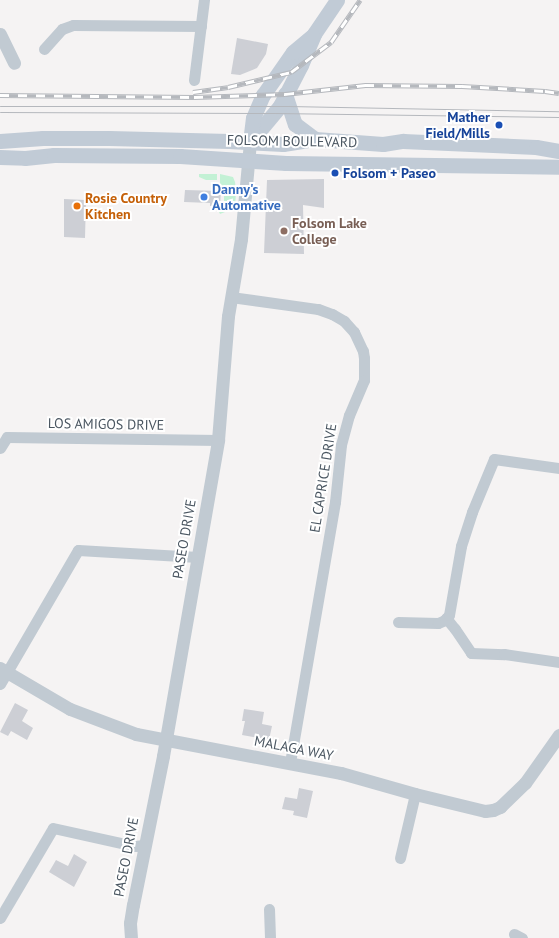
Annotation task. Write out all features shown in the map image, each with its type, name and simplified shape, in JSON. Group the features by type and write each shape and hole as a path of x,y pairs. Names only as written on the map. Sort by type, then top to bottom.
{"main road":[{"path":"250,142 280,106 301,65 314,34 337,0"},
{"path":"250,142 253,118 262,95 293,52 314,34"},
{"path":"285,94 295,124 315,139"},
{"name":"FOLSOM BOULEVARD","path":"0,141 43,138 180,139 283,144 315,139 383,144 411,141 536,147 559,151"},
{"name":"FOLSOM BOULEVARD","path":"0,158 54,156 173,156 286,163 559,166"}],"street":[{"path":"194,80 204,0"},
{"path":"44,49 62,29 73,25 201,26"},
{"path":"0,34 14,63"},
{"name":"PASEO DRIVE","path":"131,938 130,922 165,741 218,440 225,344 241,239 250,160 250,142"},
{"name":"EL CAPRICE DRIVE","path":"231,297 318,309 332,314 344,321 354,332 363,351 364,358 364,380 349,415 341,446 335,502 290,762"},
{"name":"LOS AMIGOS DRIVE","path":"0,448 7,437 218,440"},
{"path":"398,622 438,622 446,618 451,612 461,546 472,512 494,459 559,468"},
{"path":"0,684 4,670 78,550 198,557"},
{"path":"446,618 471,653 504,654 559,662"},
{"name":"MALAGA WAY","path":"4,670 70,709 110,726 136,734 165,741 290,762 341,773 415,794 485,811 500,807 525,783 559,735"},
{"path":"400,858 415,794"},
{"path":"0,918 53,828 135,846 144,845"},
{"path":"269,909 270,938"}],"green space":[{"path":"199,174 217,174 217,180 206,180 199,177"},
{"path":"220,174 233,177 236,191 235,208 220,214 218,210 223,210 224,207 224,187 220,187"}],"building":[{"path":"237,38 268,44 266,54 257,68 240,75 231,74"},
{"name":"Folsom Lake College","path":"324,179 324,208 303,205 304,254 264,253 267,180"},
{"path":"185,190 221,191 220,206 210,206 210,203 184,202"},
{"path":"64,199 86,200 85,238 64,237"},
{"path":"15,703 28,710 22,721 33,728 27,740 11,731 8,736 0,732"},
{"path":"244,709 264,712 262,724 272,726 269,740 242,735 245,721 242,721"},
{"path":"299,788 313,791 307,818 293,815 294,811 282,809 285,797 297,799"},
{"path":"74,854 87,862 74,887 49,872 56,860 68,866"}],"tram line":[{"path":"0,106 288,106 559,111"},
{"path":"0,112 275,113 559,117"}],"railway":[{"path":"193,92 228,87 291,72 331,42 360,0"},
{"path":"0,95 194,97 285,94 365,85 462,86 559,93"}],"place":[{"name":"Mather Field/Mills","path":"499,125"},
{"name":"Folsom + Paseo","path":"335,173"},
{"name":"Danny's Automative","path":"204,197"},
{"name":"Rosie Country Kitchen","path":"77,206"},
{"name":"Folsom Lake College","path":"284,231"}]}
